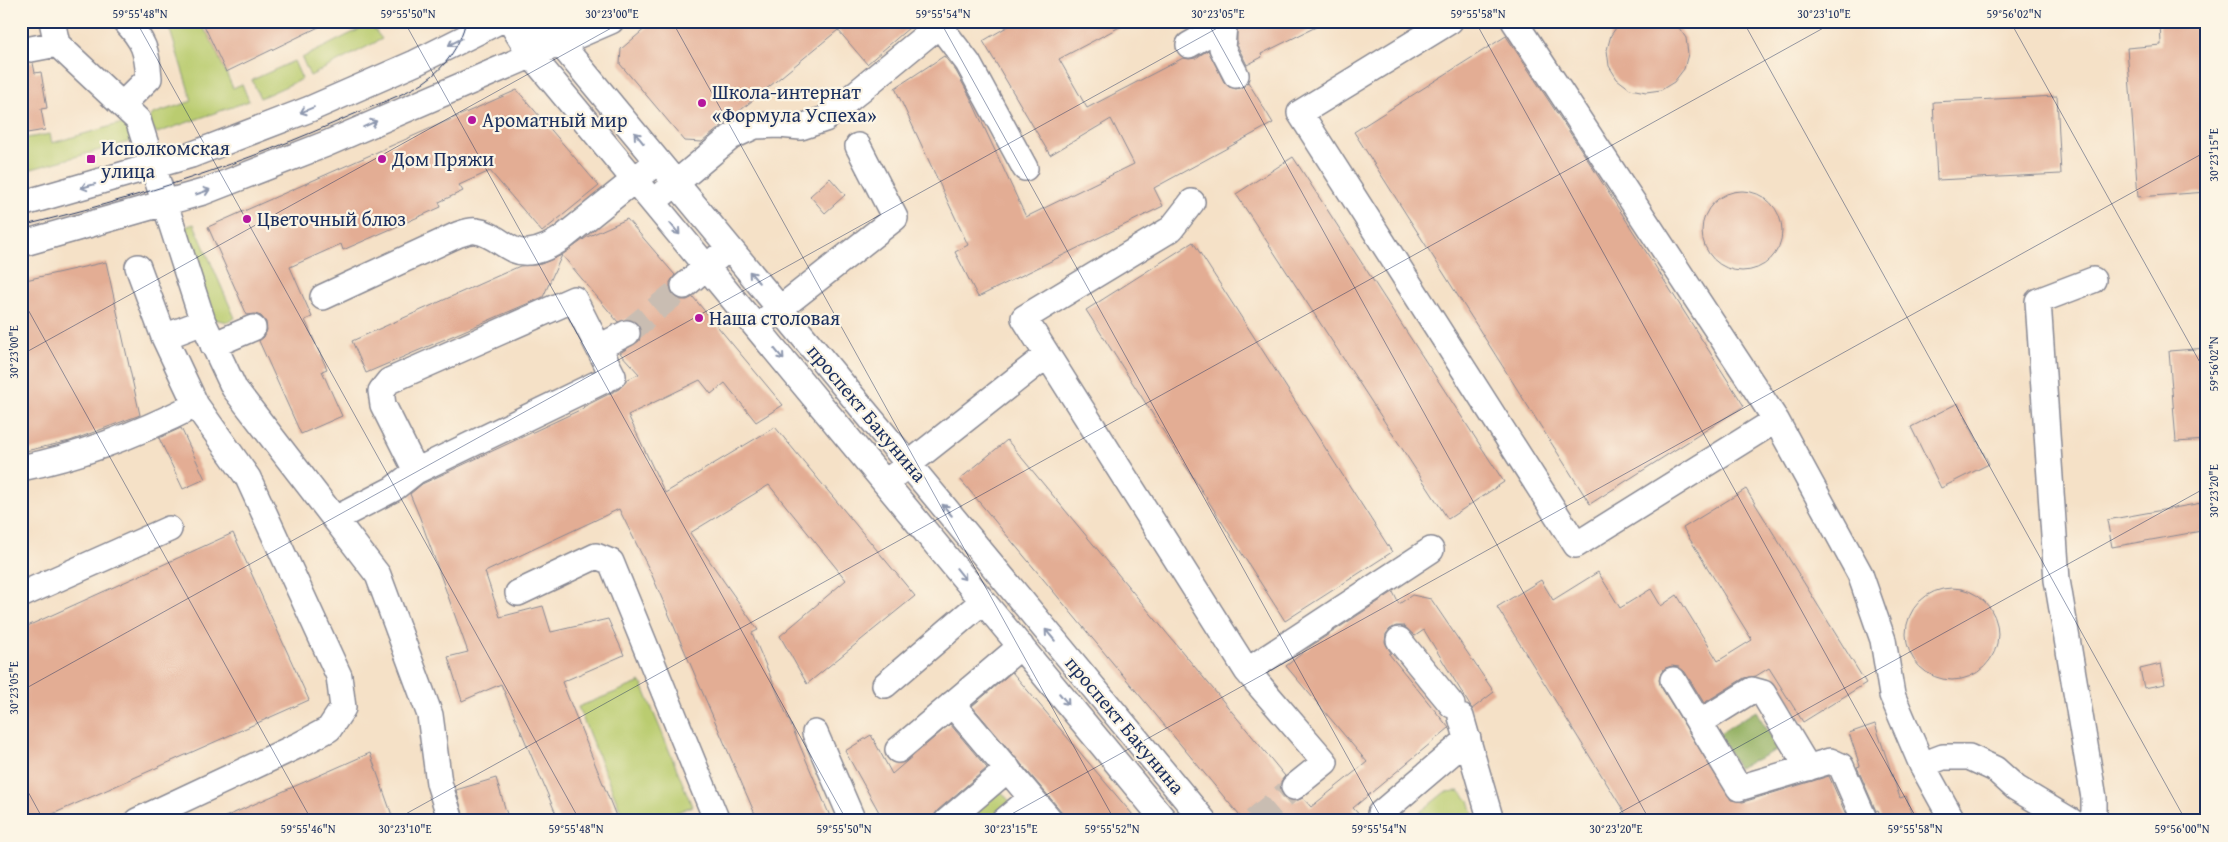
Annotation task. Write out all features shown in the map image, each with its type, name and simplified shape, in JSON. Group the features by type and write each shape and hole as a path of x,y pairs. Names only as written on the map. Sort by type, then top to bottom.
{"street":[{"path":"122,105 149,78 147,53 135,31 125,21"},
{"path":"21,204 154,167 310,109 415,63 499,21"},
{"name":"проспект Бакунина","path":"510,21 531,56 1165,821"},
{"name":"проспект Бакунина","path":"516,21 560,43 1204,821"},
{"path":"21,244 203,192 326,144 611,21"},
{"path":"1450,21 1300,113 1576,545 1776,420"},
{"path":"1514,21 1776,420 1860,574 1883,640 1892,695 1922,766 1953,821"},
{"path":"653,202 732,137 755,126 779,125 801,128 824,120 941,23 968,63 1025,168"},
{"path":"1189,45 1229,27"},
{"path":"1229,27 1222,48 1236,75"},
{"path":"31,49 54,33 138,120 203,322 234,388 378,575 430,715 439,783 451,821"},
{"path":"757,327 895,218 858,146"},
{"path":"323,297 457,235 474,230 488,233 512,249 527,253 545,248 561,240 658,160"},
{"path":"1192,202 1171,229 1024,318 1247,671 1324,762 1294,787"},
{"path":"684,286 730,248"},
{"path":"137,821 175,813 299,745 328,729 343,708 339,676 248,478 196,405 164,337 138,267"},
{"path":"2090,821 2094,815 2094,798 2057,580 2038,301 2093,280"},
{"path":"335,519 393,490 416,471 613,376 574,299 389,381 381,391 383,405 416,471"},
{"path":"164,337 203,322"},
{"path":"599,348 627,333"},
{"path":"216,353 256,336"},
{"path":"886,483 1046,355"},
{"path":"21,468 56,461 148,429 196,405"},
{"path":"21,595 169,529"},
{"path":"1247,671 1431,550"},
{"path":"518,593 596,556 611,562 717,821"},
{"path":"885,685 983,601"},
{"path":"1399,640 1460,721 1491,821"},
{"path":"898,750 1021,646"},
{"path":"1673,680 1739,788 1830,762 1841,766 1865,821"},
{"path":"1699,723 1752,690 1763,693 1808,768"},
{"path":"952,704 1051,821"},
{"path":"1380,821 1380,814 1460,721"},
{"path":"815,734 853,821"},
{"path":"1922,766 1943,757 1969,757 1995,769 2016,788 2071,821"},
{"path":"947,821 1008,770"},
{"path":"1004,821 1031,798"}],"green space":[{"path":"162,21 197,21 209,36 233,88 242,84 249,101 157,133 150,125 149,119 153,114 192,101 170,30"},
{"path":"370,24 382,39 310,76 302,58"},
{"path":"294,61 302,79 260,98 252,80"},
{"path":"119,124 127,126 132,141 21,172 21,139 50,134 52,143"},
{"path":"194,224 235,318 228,322 213,319 185,227"},
{"path":"641,682 692,806 656,821 625,821 578,707"},
{"path":"1756,711 1779,749 1738,768 1718,734"},
{"path":"999,789 1011,803 991,821 969,821 966,817"},
{"path":"1459,791 1469,800 1475,821 1409,821 1445,792"}],"building":[{"path":"202,21 331,21 226,72"},
{"name":"Школа-интернат «Формула Успеха»","path":"654,21 917,21 867,64 838,30 702,142 685,141 620,64 621,49"},
{"path":"1017,21 1131,21 1059,59 1087,108 1183,58 1196,58 1208,50 1224,82 1229,87 1236,89 1243,87 1248,82 1273,123 1154,188 1163,206 978,297 955,252 968,245 895,88 944,56 956,71 970,97 1026,217 1134,164 1111,119 1050,155 983,41"},
{"path":"1237,21 1328,21 1261,54 1262,57 1247,65 1237,45"},
{"path":"1621,21 1673,21 1677,25 1686,38 1688,54 1684,69 1674,82 1661,90 1646,92 1630,89 1617,79 1609,66 1607,50 1611,35"},
{"path":"2160,21 2207,21 2207,192 2138,197 2127,48 2161,45"},
{"path":"1506,36 1584,154 1744,406 1590,504 1354,132"},
{"path":"21,59 33,63 35,73 41,72 47,108 41,109 45,130 21,134"},
{"path":"517,90 599,186 542,232 490,171 459,185 463,191 439,202 441,207 343,250 341,244 290,267 312,317 305,320 327,369 322,371 342,416 301,434 259,341 264,337 267,330 266,322 261,316 255,314 247,315 208,227"},
{"path":"2057,96 2061,174 1937,180 1933,102"},
{"path":"1293,157 1504,482 1448,519 1236,194"},
{"path":"830,178 845,195 825,213 810,196"},
{"path":"1742,191 1757,194 1770,203 1779,216 1782,231 1779,246 1770,259 1757,268 1742,271 1727,268 1714,259 1705,246 1702,231 1705,216 1714,203 1727,194"},
{"path":"627,219 675,275 670,282 670,289 673,295 680,300 687,300 693,297 783,405 756,422 725,383 711,394 700,380 628,415 665,493 775,427 915,596 807,684 780,636 846,580 769,485 690,533 758,630 752,633 832,821 758,821 651,573 619,509 485,572 500,617 543,606 551,632 608,619 624,655 562,682 618,821 559,821 501,684 462,701 448,657 468,652 410,494 422,484 584,408 619,389 626,380 639,374 620,353 639,341 641,334 640,326 628,319 618,322 562,255 587,237"},
{"path":"1193,242 1392,552 1285,621 1086,310"},
{"path":"562,255 543,297 366,373 352,341 520,266 541,264"},
{"path":"106,262 140,415 70,441 21,452 21,281"},
{"path":"2207,348 2207,440 2176,442 2169,351"},
{"path":"1958,403 1989,464 1941,488 1911,427"},
{"path":"181,428 205,479 183,489 159,438"},
{"path":"1007,440 1285,776 1281,781 1280,789 1283,796 1288,800 1296,801 1303,798 1311,807 1367,762 1286,666 1311,646 1393,592 1399,604 1412,595 1431,599 1494,692 1472,709 1424,630 1415,636 1404,626 1396,626 1390,629 1386,634 1385,642 1391,653 1389,654 1449,728 1353,808 1365,821 1244,821 960,479"},
{"path":"1746,489 1866,683 1803,722 1769,668 1756,676 1744,678 1704,703 1685,672 1679,667 1665,668 1659,680 1661,687 1731,800 1743,802 1829,776 1848,819 1843,821 1630,821 1497,607 1541,580 1553,600 1598,572 1620,608 1651,589 1661,606 1677,595 1718,661 1752,640 1683,528"},
{"path":"2207,502 2207,530 2112,547 2107,520"},
{"path":"233,533 309,700 37,821 21,821 21,629"},
{"path":"1952,588 1970,591 1985,601 1995,616 1998,634 1995,652 1985,667 1970,677 1952,680 1934,677 1919,667 1909,652 1906,634 1909,616 1919,601 1934,591"},
{"path":"2161,664 2165,684 2144,688 2140,669"},
{"path":"1012,672 1138,821 1065,821 1062,812 972,706"},
{"path":"950,724 987,768 938,810 930,821 884,821 845,751 871,735 892,774"},
{"path":"1875,724 1900,798 1906,796 1915,821 1883,821 1878,810 1876,811 1857,767 1860,766 1849,733"},
{"path":"370,753 394,821 216,821"},
{"path":"496,778 509,821 465,821 456,790"}],"tunnel":[{"path":"627,333 684,286"},
{"path":"1254,821 1294,787"}],"tram line":[{"path":"21,226 147,192 230,164 271,149 399,95 424,82 439,70 456,47 466,21"}],"place":[{"name":"Школа-интернат «Формула Успеха»","path":"702,103"},
{"name":"Ароматный мир","path":"472,120"},
{"name":"Исполкомская улица","path":"91,159"},
{"name":"Дом Пряжи","path":"382,159"},
{"name":"Цветочный блюз","path":"247,219"},
{"name":"Наша столовая","path":"699,318"}]}
